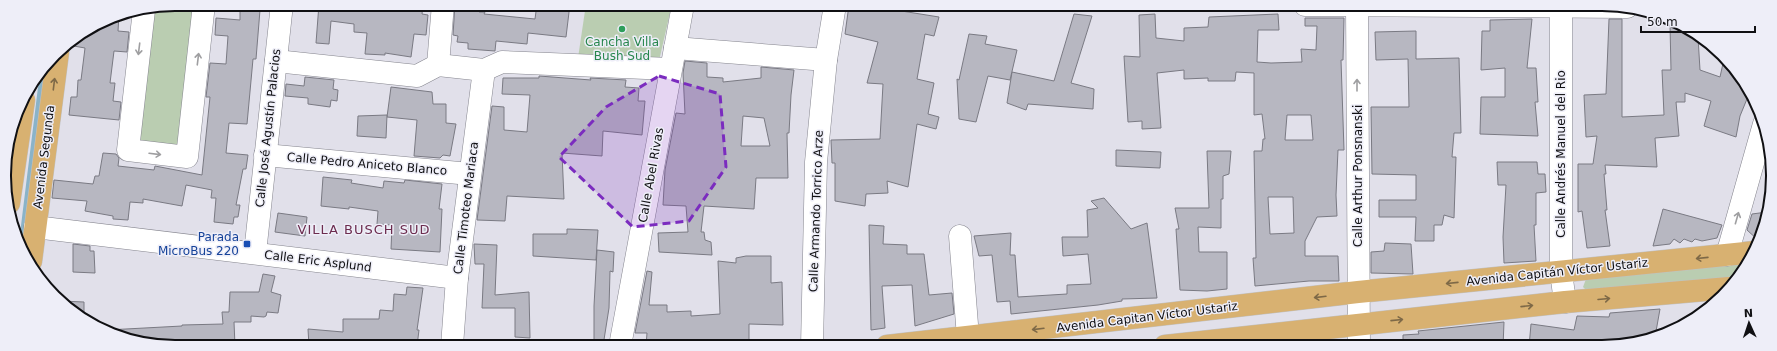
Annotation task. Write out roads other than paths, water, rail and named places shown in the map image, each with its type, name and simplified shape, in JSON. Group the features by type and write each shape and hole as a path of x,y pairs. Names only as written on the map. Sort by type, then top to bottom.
{"main road":[{"name":"Avenida Segunda","path":"32,255 57,62"},
{"path":"12,192 21,120"},
{"name":"Avenida Capitán Víctor Ustariz","path":"1358,292 1747,253"},
{"path":"1218,340 1565,302 1721,289"},
{"name":"Avenida Capitan Víctor Ustariz","path":"941,340 1358,292"}],"street":[{"path":"144,14 128,150 187,157 203,11"},
{"name":"Calle José Agustín Palacios","path":"255,253 264,155 281,11"},
{"path":"438,65 442,11"},
{"name":"Calle Abel Rivas","path":"621,340 682,11"},
{"name":"Calle Armando Torrico Arze","path":"812,340 816,162 826,60 835,11"},
{"name":"Calle Arthur Ponsnanski","path":"1357,11 1359,340"},
{"name":"Calle Andrés Manuel del Rio","path":"1561,11 1561,272 1565,302"},
{"path":"675,48 826,60"},
{"path":"276,61 417,76 438,65 484,70 502,62 670,70"},
{"name":"Calle Timoteo Mariaca","path":"452,340 457,278 484,70"},
{"path":"1727,255 1761,136"},
{"name":"Calle Pedro Aniceto Blanco","path":"264,155 470,174"},
{"name":"Calle Eric Asplund","path":"35,227 457,278"},
{"path":"960,236 968,337"}],"waterway":[{"path":"22,234 41,81"}],"place":[{"name":"Cancha Villa Bush Sud","path":"622,29"},
{"name":"Parada MicroBus 220","path":"247,244"}],"district":[{"name":"VILLA BUSCH SUD","path":"364,229"}]}
